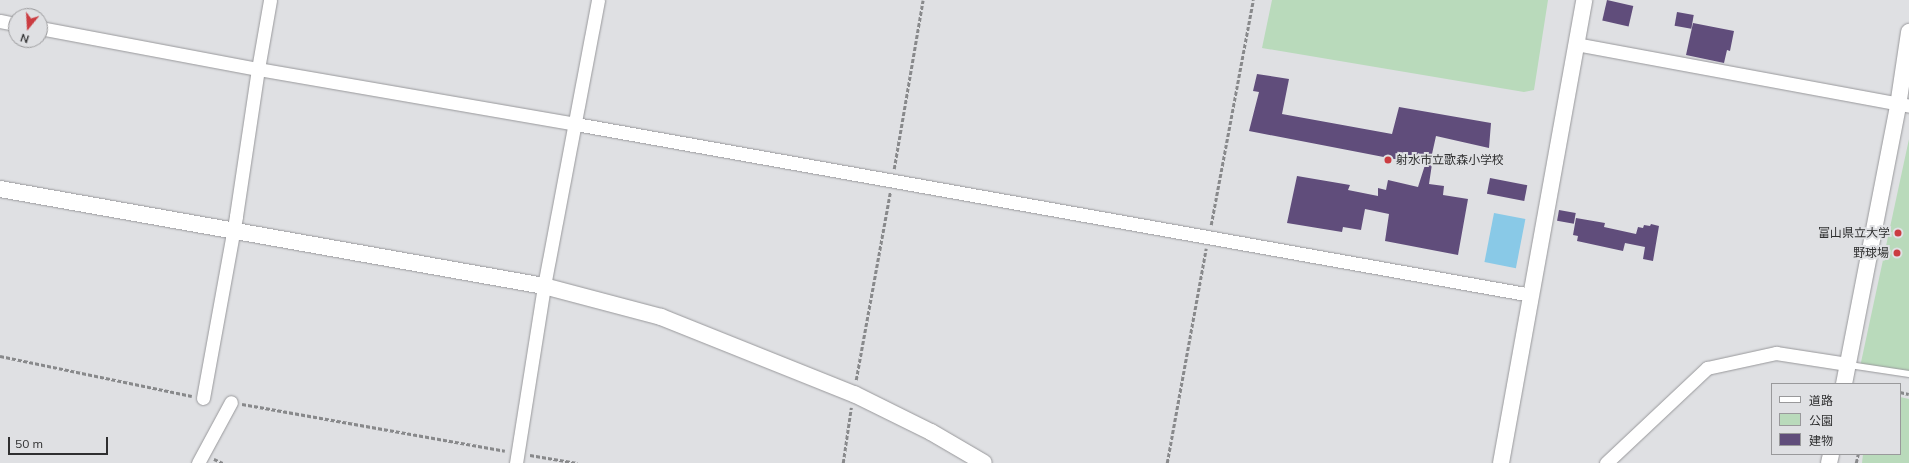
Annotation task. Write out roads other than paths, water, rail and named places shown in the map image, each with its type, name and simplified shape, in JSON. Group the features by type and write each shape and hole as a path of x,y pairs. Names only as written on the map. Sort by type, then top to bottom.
{"street":[{"path":"203,398 233,232 270,0"},
{"path":"517,458 544,286 576,124 598,0"},
{"path":"1501,463 1584,0"},
{"path":"48,30 258,69 576,124 1531,295"},
{"path":"1844,383 1903,106 1909,32"},
{"path":"1576,44 1903,106"},
{"path":"0,189 233,232 544,286 661,317 854,394 931,432 984,463"},
{"path":"1606,463 1707,368 1776,353 1847,364"},
{"path":"198,463 231,402"}],"lane":[{"path":"1847,364 1909,374"}],"water":[{"path":"1494,213 1525,219 1516,268 1484,262"}],"place":[{"name":"射水市立歌森小学校","path":"1388,160"},
{"name":"富山県立大学","path":"1898,233"},
{"name":"野球場","path":"1897,253"}]}
